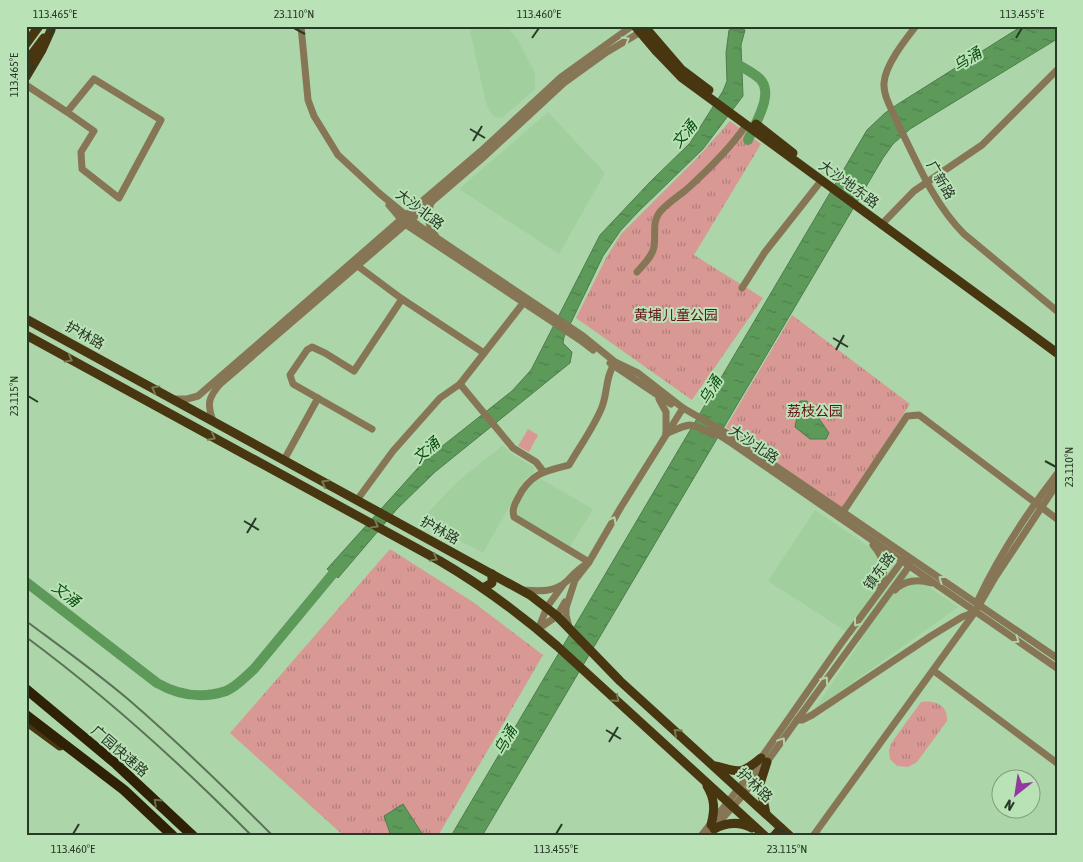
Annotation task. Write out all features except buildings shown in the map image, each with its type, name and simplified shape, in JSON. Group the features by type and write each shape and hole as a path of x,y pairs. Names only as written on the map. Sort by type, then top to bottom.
{"highway":[{"name":"广园快速路","path":"26,689 116,764 193,836"},
{"name":"广园快速路","path":"26,715 124,790 173,836"}],"main road":[{"path":"26,44 39,26"},
{"path":"26,62 52,28"},
{"path":"26,76 42,50 52,28"},
{"name":"大沙地东路","path":"641,28 677,73 712,95 1057,354"},
{"name":"大沙地东路","path":"712,95 746,124 759,130 821,181 831,184"},
{"name":"大沙地东路","path":"883,223 1057,347"},
{"name":"护林路","path":"26,318 492,574 547,607 610,671 790,836"},
{"name":"护林路","path":"26,335 391,534 483,588 538,630 764,835"},
{"path":"483,588 492,582 492,574"},
{"path":"26,721 48,738 98,770"},
{"path":"686,763 697,750"},
{"path":"713,765 736,771 744,771 764,760"},
{"path":"764,760 760,784 766,815"},
{"path":"703,780 713,800 712,827 737,823 744,824 764,835"},
{"path":"774,836 781,828"}],"street":[{"name":"大沙北路","path":"302,26 308,100 314,116 338,155 405,220 524,302 583,336 614,363 656,394 682,410"},
{"name":"广新路","path":"916,26 901,45 886,72 884,82 887,99 914,160 948,217 964,234 1057,311"},
{"path":"405,220 431,202 486,155 564,84 641,28"},
{"path":"173,400 198,396 405,220 561,77 641,28"},
{"path":"883,223 914,191 982,145 1057,70"},
{"path":"26,86 94,131 81,152 82,169 119,198 161,120 94,79 67,112"},
{"path":"637,272 647,261 654,248 654,221 660,212 686,190 716,160 738,137 746,124"},
{"path":"742,288 765,252 821,181"},
{"path":"431,202 428,211 429,224 437,237"},
{"name":"大沙北路","path":"405,220 437,237 542,311 595,352 614,363 638,373 693,419 767,472 782,478 868,538 979,604 1057,658"},
{"path":"354,264 484,354"},
{"path":"213,421 209,402 216,389 354,264"},
{"path":"372,429 293,384 290,379 291,372 307,350 312,347 317,348 354,371 402,299"},
{"path":"357,500 393,452 440,398 460,384 524,302"},
{"path":"589,562 514,517 514,507 524,487 530,480 543,471 569,465 603,404 606,380 614,363"},
{"path":"460,384 513,448 536,462 543,471"},
{"path":"656,394 665,407 666,434"},
{"path":"284,460 318,398"},
{"path":"569,628 566,608 575,580 589,562 682,410"},
{"path":"843,512 907,416 919,415 1057,519"},
{"name":"大沙北路","path":"693,419 730,435 843,512 904,558"},
{"path":"666,434 684,426 693,419"},
{"path":"813,836 975,612 992,570 1038,505 1057,474"},
{"path":"1038,505 1057,484"},
{"path":"868,538 884,562 884,576 876,598 885,600 898,586 905,583 919,581 933,583"},
{"name":"镇东路","path":"702,836 712,827 741,792 840,645 904,558 910,566 797,720 764,760"},
{"path":"538,630 547,607 566,581 574,572 589,562"},
{"path":"910,566 1057,668"},
{"path":"520,590 545,591 559,586 566,581"},
{"path":"538,630 557,616 571,593"},
{"path":"797,720 802,720 812,715 931,636 962,617 975,612"},
{"path":"934,671 1057,763"},
{"name":"镇东路","path":"707,836 712,827"}],"shaded area":[{"path":"469,26 506,26 518,40 535,73 535,89 502,118 495,117 490,112 486,103"},
{"path":"548,112 605,173 559,254 459,189"},
{"path":"503,445 513,455 534,467 534,473 525,479 483,553 419,522 457,482"},
{"path":"539,478 593,509 570,547 515,514 516,504 526,486"},
{"path":"815,510 958,607 813,711 861,641 768,581"}],"green space":[{"name":"黄埔儿童公园","path":"730,121 761,144 694,255 763,298 692,400 576,318 606,258 621,234 698,157"},
{"name":"荔枝公园","path":"792,315 910,404 843,509 726,427"},
{"path":"528,429 538,435 529,452 518,446"},
{"path":"390,549 473,602 543,655 438,836 344,836 230,733"},
{"path":"921,702 936,703 943,707 947,721 917,762 908,767 897,766 890,759 889,750 892,742"}],"water":[{"name":"乌涌","path":"1022,26 1057,26 1057,39 910,129 893,144 883,158 482,836 451,836 867,130 898,104"},
{"path":"736,28 745,30 741,45 743,96 703,149 621,230 603,256 564,337 563,343 572,352 570,363 435,472 397,509 338,578 327,569 426,459 512,391 531,370 600,235 690,143 723,91 727,81 726,53 729,30"},
{"path":"800,401 807,401 829,433 826,439 810,439 795,427"},
{"path":"403,804 423,836 391,836 384,816"}],"waterway":[{"path":"734,62 751,72 764,85 765,93 762,110 748,140"},
{"name":"文涌","path":"26,582 157,683 182,693 208,695 230,689 254,669 341,564"}],"railway":[{"path":"26,621 129,700 202,766 273,836"},
{"path":"26,637 86,683 143,732 252,836"}]}
